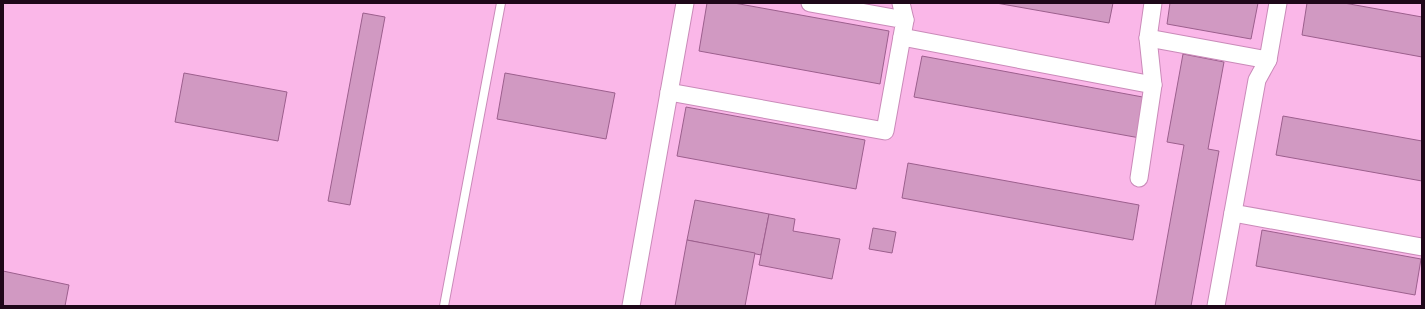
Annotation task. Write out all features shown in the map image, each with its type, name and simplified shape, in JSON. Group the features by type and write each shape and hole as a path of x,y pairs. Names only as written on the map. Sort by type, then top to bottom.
{"street":[{"path":"631,306 685,3"},
{"path":"810,3 905,20"},
{"path":"669,92 885,131 905,20 901,3"},
{"path":"1139,178 1153,85 1148,38 1153,3"},
{"path":"1216,306 1257,80 1268,60 1278,3"},
{"path":"902,37 1153,85"},
{"path":"1148,38 1268,60"},
{"path":"1233,213 1422,247"}],"lane":[{"path":"444,306 501,3"}],"building":[{"path":"707,3 734,3 889,31 880,84 699,51"},
{"path":"996,3 1113,3 1109,23"},
{"path":"1170,3 1258,3 1251,39 1167,24"},
{"path":"1307,3 1344,3 1422,17 1422,57 1302,35"},
{"path":"363,13 385,17 350,205 328,201"},
{"path":"1183,54 1224,62 1208,149 1219,151 1191,306 1155,306 1184,145 1167,142"},
{"path":"922,56 1148,98 1140,138 914,97"},
{"path":"184,73 287,92 278,141 175,122"},
{"path":"505,73 615,93 606,139 497,119"},
{"path":"686,107 865,140 856,189 677,156"},
{"path":"1283,116 1422,141 1422,181 1276,155"},
{"path":"908,163 1139,205 1133,240 902,198"},
{"path":"695,200 769,214 761,255 687,240"},
{"path":"769,214 795,219 793,231 840,239 832,279 759,265"},
{"path":"873,228 896,232 892,253 869,249"},
{"path":"1262,230 1421,259 1415,295 1256,266"},
{"path":"687,240 755,253 745,306 675,306"},
{"path":"3,271 69,285 65,306 3,306"}]}
